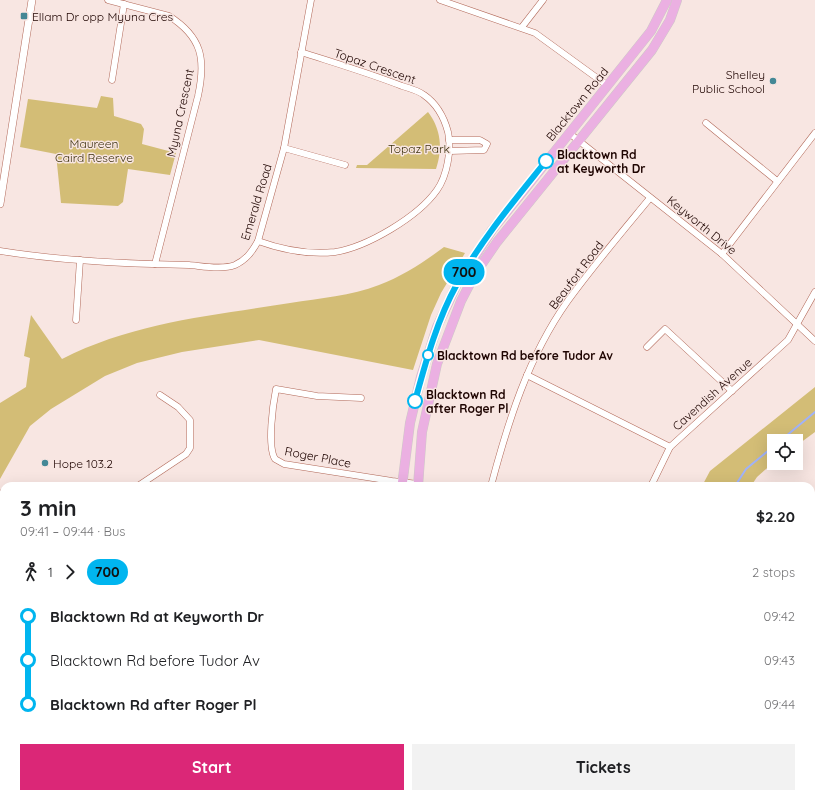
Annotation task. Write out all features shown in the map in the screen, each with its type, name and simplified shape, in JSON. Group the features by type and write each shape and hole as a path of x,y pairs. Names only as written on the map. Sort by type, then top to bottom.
{"main road":[{"name":"Blacktown Road","path":"402,482 407,439 415,402 430,348 447,304 457,284 492,230 651,31 667,0"},
{"path":"418,482 422,432 437,364 460,301 475,274 497,242 652,50 670,20 677,0"}],"street":[{"path":"0,204 32,0"},
{"name":"Myuna Crescent","path":"108,0 169,16 182,25 197,45 202,62 201,81 198,96 155,264"},
{"name":"Emerald Road","path":"0,251 80,260 155,264 234,265 251,254 258,241 284,148 311,0"},
{"path":"440,0 522,27 546,40 608,86"},
{"path":"522,27 543,0"},
{"path":"112,80 124,4"},
{"name":"Topaz Crescent","path":"258,241 276,248 310,254 336,252 367,241 400,224 420,208 437,190 450,151 444,116 424,95 391,81 302,52"},
{"path":"706,123 777,181"},
{"name":"Keyworth Drive","path":"569,133 722,254 815,341"},
{"path":"722,254 815,133"},
{"path":"449,140 484,140 487,144 484,150 450,151"},
{"path":"284,148 345,165"},
{"name":"Beaufort Road","path":"492,482 507,427 527,375 547,335 566,303 650,198"},
{"path":"76,320 80,260"},
{"name":"Cavendish Avenue","path":"653,482 670,446 788,340 815,292"},
{"path":"647,347 665,329 732,391"},
{"path":"527,375 670,446"},
{"name":"Roger Place","path":"361,398 317,396 276,388 273,407 272,455 275,459 284,464 390,482"},
{"path":"144,482 186,454 190,448 190,420 178,407 160,395"}],"green space":[{"name":"Maureen Caird Reserve","path":"101,96 113,98 114,116 141,124 144,129 142,144 176,153 170,175 128,169 123,202 118,206 61,203 56,154 20,147 28,99 97,108"},
{"name":"Topaz Park","path":"428,112 436,125 440,139 440,154 436,169 356,168 357,165 367,165"},
{"path":"444,247 465,253 441,293 431,315 413,370 259,340 182,352 137,363 105,376 51,409 30,426 0,479 0,403 26,387 30,358 24,356 31,315 62,359 117,336 145,328 202,317 358,292 405,273"},
{"path":"815,387 815,432 803,441 803,434 767,434 767,468 754,482 704,482 710,471"}],"waterway":[{"path":"788,434 815,412"},
{"path":"738,482 746,469 767,452"}],"bus line":[{"name":"700","path":"415,401 437,327 457,284 492,230 546,161"}],"place":[{"name":"Ellam Dr opp Myuna Cres","path":"24,16"},
{"name":"Shelley Public School","path":"773,81"},
{"name":"Blacktown Rd at Keyworth Dr","path":"546,161"},
{"name":"Blacktown Rd before Tudor Av","path":"428,355"},
{"name":"Blacktown Rd after Roger Pl","path":"415,401"},
{"name":"Hope 103.2","path":"45,463"}]}
